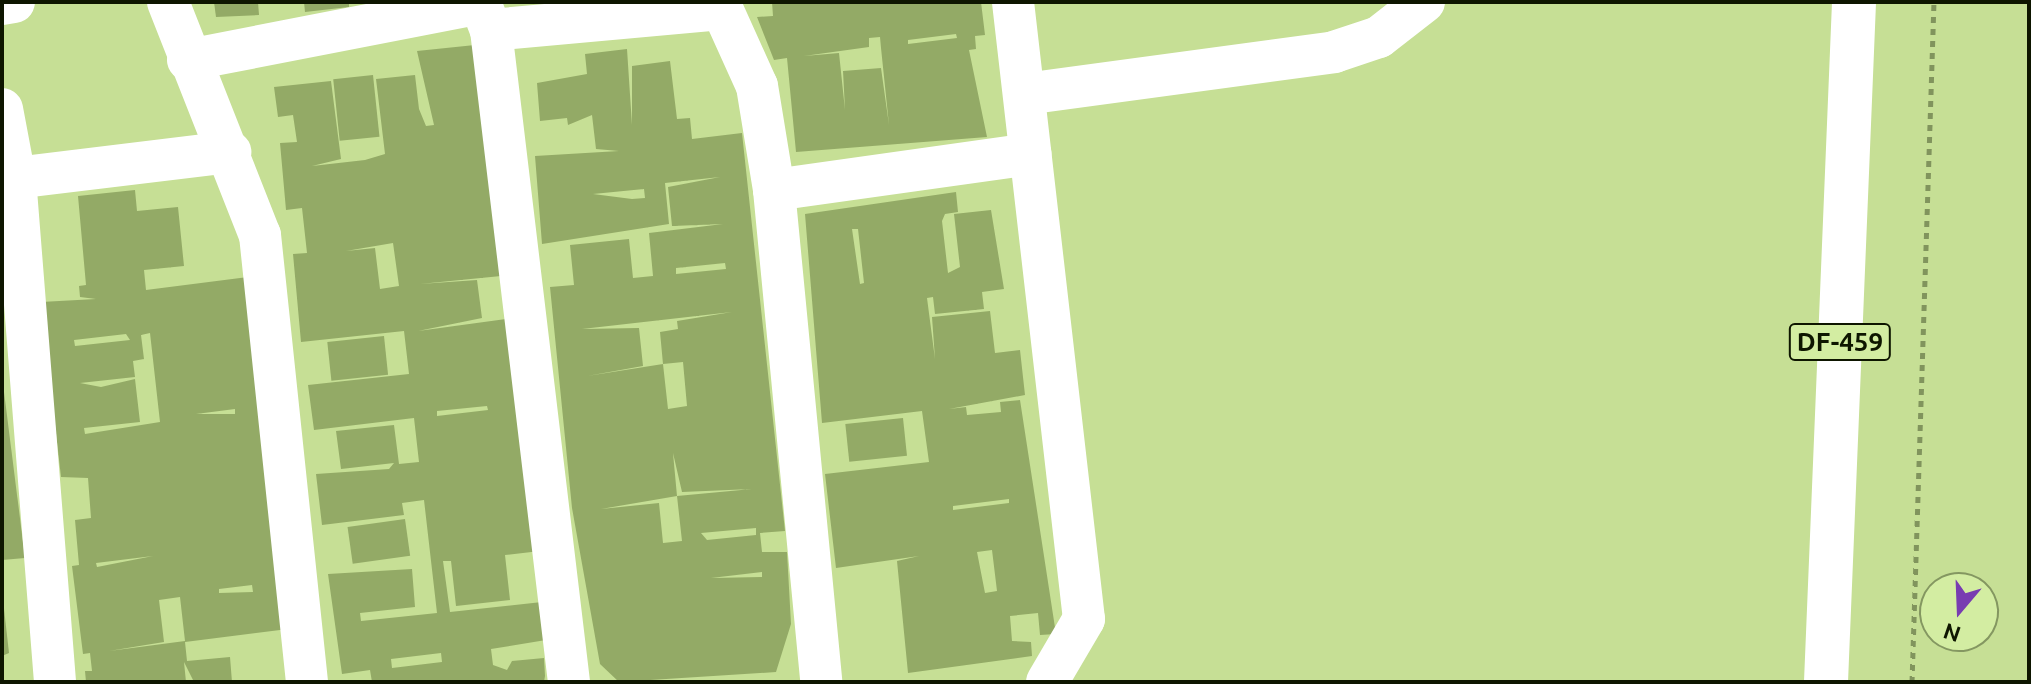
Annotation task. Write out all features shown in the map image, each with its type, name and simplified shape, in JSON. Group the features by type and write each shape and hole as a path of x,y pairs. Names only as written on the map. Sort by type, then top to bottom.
{"main road":[{"name":"DF-459","path":"1826,682 1854,2"}],"street":[{"path":"2,4 14,2"},
{"path":"168,2 188,60 230,152 260,235 307,682"},
{"path":"1013,2 1084,619 1047,682"},
{"path":"1025,94 1334,52 1379,37 1424,2"},
{"path":"188,60 484,11 720,6 757,86 774,190 821,682"},
{"path":"484,11 569,682"},
{"path":"2,109 15,178 55,682"},
{"path":"15,178 230,152"},
{"path":"774,190 1030,154"}],"path":[{"path":"1912,682 1934,2"}],"building":[{"path":"214,2 258,2 259,15 216,17"},
{"path":"304,2 349,2 349,7 305,12"},
{"path":"772,2 981,2 985,35 975,36 976,49 969,50 987,137 796,152 787,58 774,60 757,17 773,16","holes":["956,34 957,38 908,44 908,40","880,37 881,48 889,125 881,68 843,71 845,110 839,53 804,56 869,47 869,38"]},
{"path":"475,45 501,276 420,284 477,280 482,318 418,331 506,319 540,551 505,555 510,600 456,606 451,561 443,561 450,612 542,602 546,640 491,649 493,665 507,670 512,661 544,658 544,682 372,682 370,670 342,674 328,574 412,569 415,607 360,613 361,621 437,613 424,500 402,503 404,515 322,525 316,474 389,469 394,463 341,469 336,431 394,425 399,464 419,462 414,418 314,430 308,385 409,374 404,331 301,342 293,254 307,253 302,208 286,210 280,143 297,142 293,115 278,117 274,87 331,81 341,159 312,166 365,160 385,154 376,79 415,75 419,109 426,126 434,125 417,51","holes":["393,243 399,286 380,289 375,248 346,251","487,406 488,410 437,416 437,411","441,653 442,662 392,668 391,659"]},
{"path":"627,49 632,125 632,66 670,61 677,119 690,118 692,139 742,133 785,531 760,533 762,552 787,552 791,624 776,672 619,682 600,664 572,508 550,287 574,285 570,245 629,239 633,278 653,276 649,233 723,224 672,226 668,187 720,177 665,183 669,224 542,244 535,156 619,151 596,149 592,115 568,125 567,118 540,121 537,83 587,74 585,54","holes":["644,189 645,198 593,194","725,263 726,269 676,274 676,268","732,312 677,321 678,329 660,332 663,364 587,376 643,366 639,328 582,329","683,362 687,406 668,409 663,364","673,453 682,492 752,489 677,496","677,496 682,541 663,543 659,503 601,509","756,528 756,535 707,540 701,533","762,572 762,577 711,578"]},
{"path":"373,75 379,137 340,141 333,79"},
{"path":"135,190 137,211 178,207 184,266 144,270 146,290 248,277 288,629 185,642 187,661 230,657 232,682 194,682 184,662 186,682 86,682 85,671 92,671 90,653 83,654 72,566 79,565 75,520 91,518 88,478 61,477 41,302 96,299 80,297 79,286 86,285 78,196","holes":["150,333 160,422 85,434 84,428 140,422 135,379 101,387 80,383 135,377 133,361 144,359 141,335","126,334 130,340 75,346 74,340","235,409 235,414 196,414","153,556 97,567 96,563","252,585 253,592 219,593 219,589","180,597 185,641 109,651 164,642 159,600"]},
{"path":"956,192 958,212 945,214 942,221 948,273 960,267 954,214 991,210 1004,289 982,292 984,309 935,314 933,297 927,298 935,359 932,317 990,311 995,353 1020,350 1025,395 949,409 966,407 967,415 1001,412 1000,402 1020,400 1056,634 1040,635 1038,613 1010,616 1012,641 1031,642 1032,656 908,673 897,561 919,556 836,568 825,474 929,462 922,411 822,423 805,214","holes":["852,229 858,229 864,283 860,284","1009,499 1009,503 953,510 953,506","992,550 997,591 985,593 977,552"]},
{"path":"384,336 388,375 331,381 327,342"},
{"path":"2,376 25,558 2,560"},
{"path":"903,418 907,456 849,462 845,424"},
{"path":"405,519 410,556 353,564 348,527"},
{"path":"2,591 9,653 2,656"}]}
